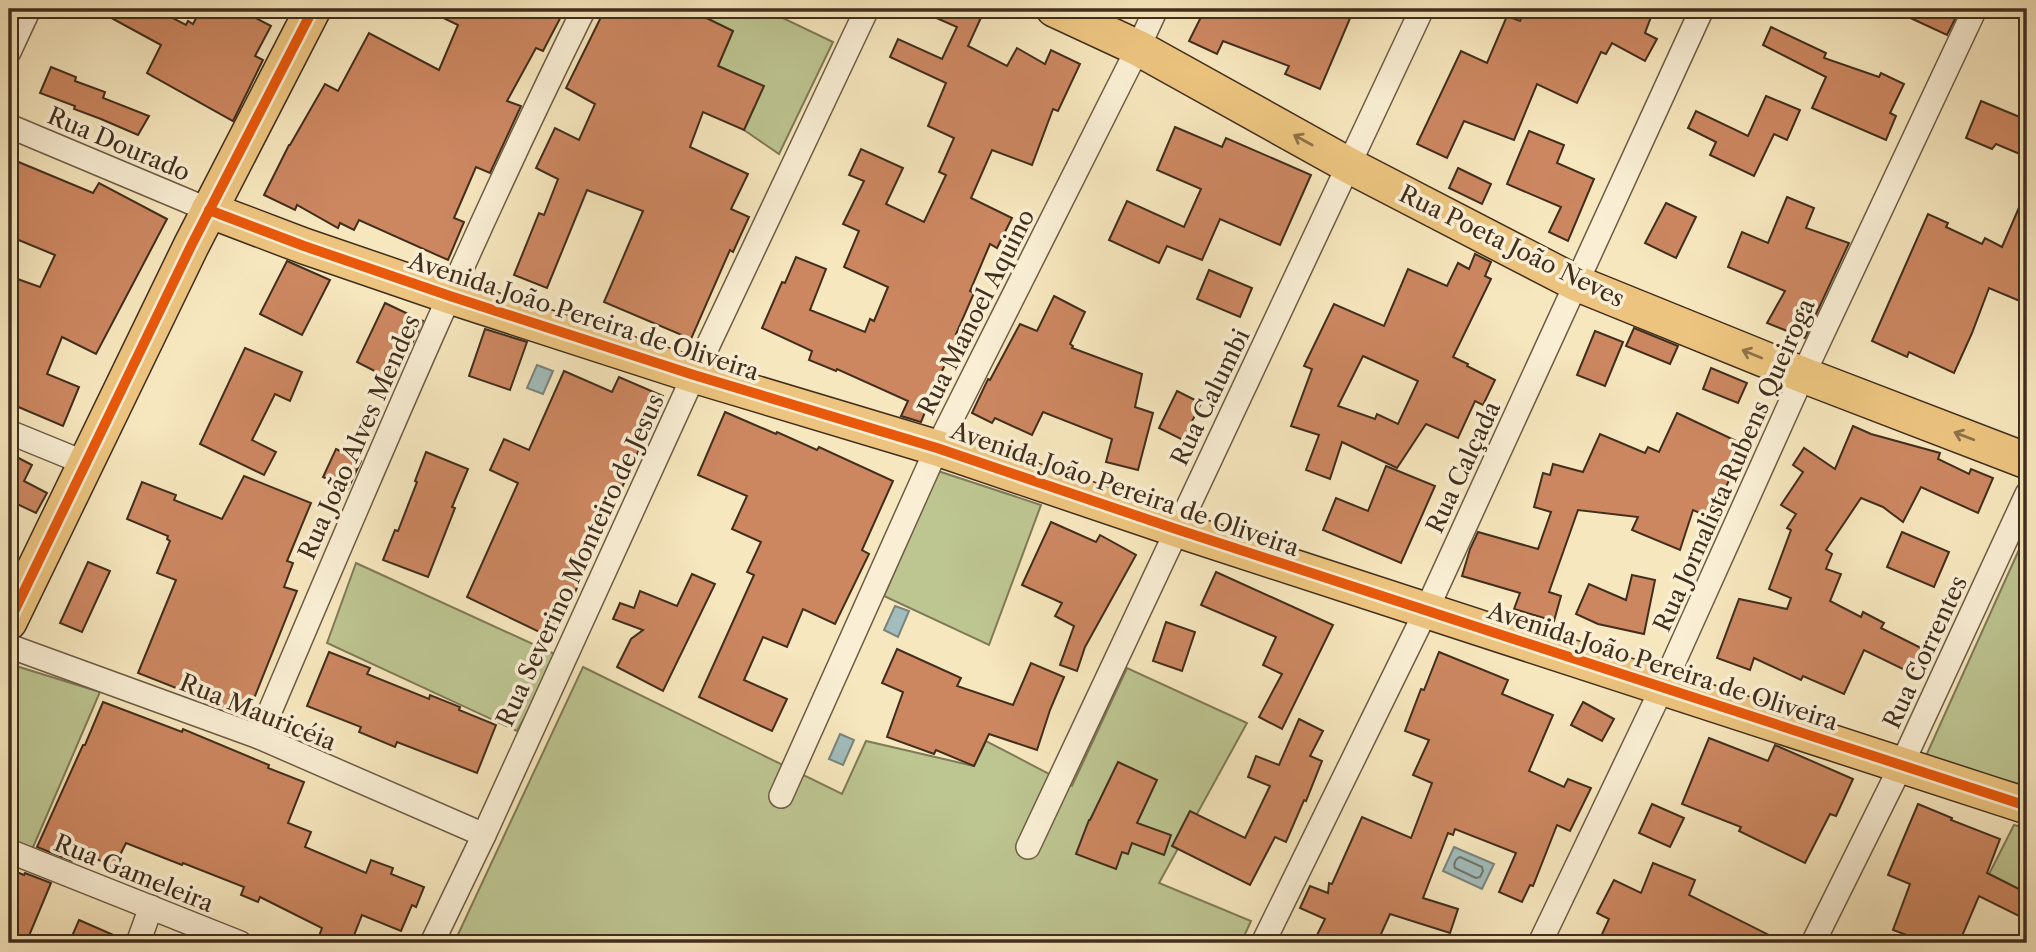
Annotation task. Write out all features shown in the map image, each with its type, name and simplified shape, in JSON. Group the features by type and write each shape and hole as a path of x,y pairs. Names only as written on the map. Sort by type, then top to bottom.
{"main road":[{"path":"9,621 209,210 313,9"},
{"name":"Rua Poeta João Neves","path":"1054,9 1138,48 1350,166 1576,283 1803,375 2027,461"},
{"name":"Avenida João Pereira de Oliveira","path":"209,210 450,296 694,375 937,448 1176,529 2027,806"}],"street":[{"path":"9,52 29,9"},
{"name":"Rua João Alves Mendes","path":"259,737 450,296 546,85 584,9"},
{"name":"Rua Severino Monteiro de Jesus","path":"432,943 694,375 867,9"},
{"name":"Rua Manoel Aquino","path":"781,796 937,448 1156,9"},
{"name":"Rua Calumbi","path":"1028,846 1422,9"},
{"name":"Rua Calçada","path":"1263,943 1426,611 1702,9"},
{"name":"Rua Jornalista Rubens Queiroga","path":"1540,943 1663,686 1803,375 1975,9"},
{"name":"Rua Dourado","path":"9,126 209,210"},
{"path":"9,432 85,463"},
{"name":"Rua Correntes","path":"1813,943 1901,766 2027,494"},
{"name":"Rua Mauricéia","path":"9,646 259,737 484,835"},
{"name":"Rua Gameleira","path":"9,851 240,943"},
{"path":"138,943 151,907"}],"green space":[{"path":"688,9 764,9 833,42 779,154 744,130 763,86 718,66 733,31"},
{"path":"938,471 1041,505 989,645 884,596"},
{"path":"2027,532 2027,786 1925,758"},
{"path":"356,563 559,656 517,731 327,643"},
{"path":"16,666 100,692 31,852 9,843 9,683"},
{"path":"583,667 842,794 866,741 974,766 986,741 1072,786 1127,668 1247,723 1159,883 1251,921 1241,943 454,943"},
{"path":"2014,825 2027,828 2027,893 1989,874"}],"water":[{"path":"537,365 553,371 543,394 527,388"},
{"path":"895,606 909,611 898,637 884,630"},
{"path":"840,734 854,740 843,765 829,759"},
{"path":"1454,847 1494,864 1482,889 1443,871"}],"building":[{"path":"95,9 155,9 186,25 188,21 193,24 201,9 238,9 271,26 255,56 263,60 233,121 147,73 161,45"},
{"path":"425,9 565,9 543,51 536,48 507,101 521,106 490,173 476,167 454,218 464,222 448,260 359,220 354,230 340,223 338,228 297,205 295,210 264,195 289,145 325,84 338,91 369,33 439,70 458,25"},
{"path":"605,9 688,9 733,31 718,66 764,86 744,130 703,112 690,147 748,174 731,209 749,217 733,252 730,250 691,339 604,302 643,211 587,190 547,288 514,275 539,213 544,215 558,179 536,168 555,128 579,140 595,104 566,88"},
{"path":"916,9 985,9 968,46 1007,66 1017,48 1045,64 1051,50 1080,64 1058,111 1053,109 1032,165 992,150 971,198 1012,218 997,248 990,244 970,291 974,293 956,334 960,335 921,422 901,416 908,401 837,369 836,371 809,360 812,351 762,328 796,257 826,269 810,310 865,332 870,319 874,321 888,287 844,267 859,231 843,224 864,181 849,175 861,149 903,168 886,204 924,222 946,175 939,172 954,138 928,126 946,83 890,57 898,39 942,59 957,27"},
{"path":"1205,9 1354,9 1320,89 1285,74 1289,66 1223,41 1217,54 1189,41"},
{"path":"1525,9 1654,9 1645,33 1657,39 1645,61 1612,43 1606,54 1601,52 1577,103 1537,84 1514,140 1464,121 1447,158 1417,144 1461,51 1487,63 1507,16 1520,21"},
{"path":"1891,9 1960,9 1947,35"},
{"path":"1771,27 1826,53 1824,58 1879,77 1881,73 1904,84 1890,113 1896,116 1886,140 1812,108 1826,77 1763,45"},
{"path":"51,67 76,77 75,81 105,92 103,98 149,116 138,135 40,93"},
{"path":"1766,96 1800,110 1787,140 1774,134 1754,176 1710,155 1716,142 1688,128 1696,111 1748,136"},
{"path":"1981,101 2027,120 2027,157 1996,144 1992,149 1966,138"},
{"path":"1175,127 1222,147 1226,138 1311,175 1280,245 1220,219 1202,260 1167,246 1159,263 1109,240 1127,201 1184,227 1201,189 1157,170"},
{"path":"1529,131 1564,145 1557,163 1594,179 1568,241 1549,232 1561,207 1507,184"},
{"path":"9,158 93,193 99,183 167,219 96,354 62,337 47,374 79,387 63,426 9,403 9,276 40,287 55,255 9,236"},
{"path":"1458,168 1491,184 1482,204 1449,188"},
{"path":"2027,189 2027,304 1989,288 1954,373 1909,352 1907,357 1872,341 1928,214 1948,223 1946,227 1982,244 1985,238 2002,247"},
{"path":"1787,197 1814,208 1806,228 1849,243 1805,338 1767,323 1785,291 1728,267 1742,232 1768,243"},
{"path":"1666,203 1696,217 1676,258 1645,243"},
{"path":"1475,254 1491,262 1485,276 1491,279 1453,357 1495,380 1483,405 1475,401 1458,438 1426,424 1397,468 1342,442 1330,479 1306,470 1319,435 1291,426 1312,369 1304,366 1334,304 1384,326 1408,269 1447,286 1458,263 1469,269","holes":["1363,356 1418,381 1398,424 1377,414 1375,419 1338,406"]},
{"path":"287,261 330,280 302,335 260,314"},
{"path":"1209,270 1252,288 1240,317 1197,299"},
{"path":"1054,296 1085,312 1070,344 1072,348 1142,374 1135,407 1153,413 1138,470 1106,462 1112,439 1043,412 1032,435 995,418 992,423 972,413 1020,324 1037,331"},
{"path":"385,303 423,321 394,381 357,362"},
{"path":"1634,328 1678,346 1670,364 1626,346"},
{"path":"485,329 527,342 510,390 469,376"},
{"path":"1595,331 1623,342 1605,386 1577,375"},
{"path":"245,348 302,372 290,401 275,394 252,440 276,452 264,475 200,444"},
{"path":"1711,368 1747,383 1738,403 1703,389"},
{"path":"564,371 612,392 619,377 663,396 616,501 604,495 577,555 589,561 554,639 467,597 518,483 490,470 504,439 529,450"},
{"path":"1177,391 1201,403 1183,440 1159,428"},
{"path":"725,412 817,450 819,447 893,481 862,550 869,554 835,624 803,609 787,647 763,637 744,680 787,699 772,731 699,697 754,575 747,572 761,542 732,529 747,496 698,475"},
{"path":"1677,413 1749,447 1734,480 1730,478 1712,518 1693,510 1680,550 1632,530 1638,517 1578,510 1549,592 1561,596 1554,621 1514,609 1520,593 1462,576 1478,532 1538,549 1551,512 1534,507 1543,473 1550,475 1553,464 1583,472 1600,434 1645,453 1648,447 1659,452"},
{"path":"1853,426 1871,434 1940,453 1938,459 1969,474 1971,469 1993,478 1978,513 1921,487 1903,522 1883,507 1861,498 1826,550 1832,554 1826,569 1841,574 1830,601 1861,617 1863,612 1884,623 1881,628 1923,649 1911,673 1864,650 1844,694 1803,676 1801,680 1754,658 1750,670 1717,658 1739,599 1787,609 1791,598 1769,589 1791,530 1787,528 1796,514 1781,505 1803,472 1793,465 1804,448 1835,469"},
{"path":"336,449 361,461 348,489 323,477"},
{"path":"426,452 468,469 428,577 383,560 395,530 398,531"},
{"path":"9,453 32,465 24,481 47,493 36,513 13,502 9,510"},
{"path":"1386,466 1435,486 1401,563 1323,530 1336,498 1368,511"},
{"path":"244,476 311,503 287,561 293,563 284,587 297,591 247,716 138,673 176,580 157,573 170,541 168,536 127,519 142,482 176,495 174,500 222,519"},
{"path":"1051,522 1096,542 1100,535 1136,555 1085,647 1077,671 1060,665 1074,626 1055,616 1062,603 1022,585"},
{"path":"1902,532 1949,552 1934,587 1887,567"},
{"path":"88,562 110,571 82,632 60,623"},
{"path":"1216,572 1333,625 1282,729 1259,717 1282,674 1263,665 1276,637 1201,605"},
{"path":"692,574 715,584 663,691 617,667 631,639 643,630 613,619 620,603 634,608 640,591 677,606"},
{"path":"1632,575 1655,580 1644,634 1598,624 1576,614 1589,584 1626,600"},
{"path":"1166,622 1195,632 1182,671 1153,661"},
{"path":"897,649 961,678 957,686 1013,705 1031,663 1064,677 1037,750 989,734 974,766 936,750 934,754 887,737 903,692 882,683"},
{"path":"329,652 370,668 367,674 429,699 430,695 496,725 477,773 397,742 395,747 359,732 361,727 307,706"},
{"path":"1439,652 1508,680 1502,694 1553,715 1529,771 1564,787 1568,779 1591,788 1570,831 1557,825 1533,886 1530,885 1522,902 1499,892 1516,853 1455,829 1453,835 1448,833 1423,898 1458,909 1450,933 1390,914 1377,943 1329,943 1316,937 1325,919 1300,908 1310,886 1328,893 1329,883 1332,884 1362,817 1411,838 1432,783 1413,775 1429,740 1405,731"},
{"path":"103,702 182,732 183,729 304,782 288,823 311,832 305,847 366,873 371,860 393,868 391,874 424,887 416,907 412,905 401,931 362,915 351,943 328,943 318,939 322,928 260,897 258,902 241,895 244,887 126,843 114,867 77,850 72,861 37,847"},
{"path":"1583,702 1614,719 1602,741 1571,725"},
{"path":"1299,719 1323,731 1310,756 1322,761 1286,842 1275,837 1250,885 1172,846 1190,811 1245,838 1270,786 1248,777 1256,756 1279,765"},
{"path":"1709,738 1768,761 1775,745 1853,779 1836,816 1830,814 1805,863 1739,831 1741,827 1682,804"},
{"path":"1118,762 1157,780 1137,823 1171,835 1164,855 1132,843 1128,854 1122,852 1116,869 1076,854 1089,820"},
{"path":"1652,804 1684,818 1670,847 1639,833"},
{"path":"1918,804 2000,839 1987,873 2027,893 2027,920 1979,896 1959,943 1928,943 1893,930 1910,884 1888,875"},
{"path":"1653,863 1695,880 1689,895 1785,943 1598,943 1609,919 1597,913 1614,880 1641,893"},
{"path":"9,869 51,883 26,943 9,943"},
{"path":"79,920 125,940 124,943 69,943"}],"cycle path":[{"path":"9,622 191,246 313,9"},
{"path":"209,210 450,296 694,375 937,448 1176,529 2027,806"}]}
